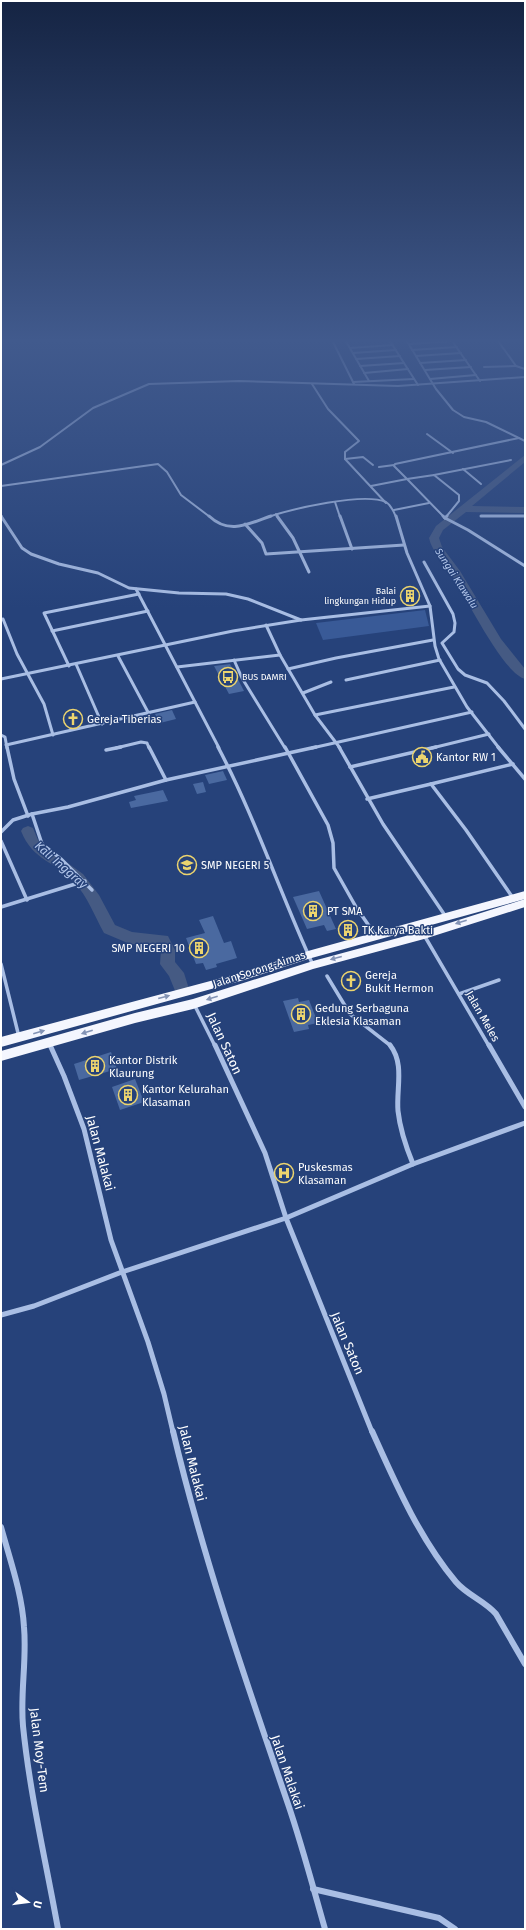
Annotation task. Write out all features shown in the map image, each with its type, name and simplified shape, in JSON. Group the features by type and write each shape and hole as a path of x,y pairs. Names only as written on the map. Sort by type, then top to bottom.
{"highway":[{"name":"Jalan Sorong-Aimas","path":"1,1056 135,1018 194,1004 377,936 525,895"},
{"name":"Jalan Sorong-Aimas","path":"1,1042 244,976 424,935 525,903"}],"street":[{"path":"1,465 40,447 66,428"},
{"path":"346,428 359,442 345,452 345,459 394,510 404,545 430,606 433,618 433,640 440,660 454,687 525,779"},
{"path":"499,428 525,441"},
{"path":"427,434 453,453"},
{"path":"379,467 453,453 519,438"},
{"path":"345,459 363,457 373,465"},
{"path":"371,486 511,460"},
{"path":"1,486 158,464 163,466 181,495 216,522 226,526 245,524 276,514 335,502 367,501 386,503"},
{"path":"394,464 429,503 448,519 525,566"},
{"path":"463,469 481,484"},
{"path":"434,475 460,498 448,519"},
{"path":"335,502 352,549"},
{"path":"394,510 429,503"},
{"path":"276,514 293,538 299,553 310,572"},
{"path":"1,515 22,548 30,554 59,564 98,573 124,587 136,590 179,593 226,594 248,599 301,620"},
{"path":"481,516 525,516"},
{"path":"245,524 262,543 265,553 299,553 404,545"},
{"path":"424,562 454,619 454,632 442,643 450,658 460,672 479,678 491,686 525,729"},
{"path":"136,590 229,767 266,849 277,882 311,960"},
{"path":"69,666 44,613 139,594"},
{"path":"1,679 266,625 430,606"},
{"path":"52,630 148,611"},
{"path":"3,619 17,654 44,704 53,735"},
{"path":"266,625 288,669 315,714 337,743 367,799 446,917"},
{"path":"288,669 336,658 433,640"},
{"path":"177,667 280,655"},
{"path":"118,656 149,714"},
{"path":"234,660 253,696 289,754 328,826 333,843 334,868 356,907 377,936"},
{"path":"346,680 440,660"},
{"path":"76,664 102,724"},
{"path":"303,693 331,682"},
{"path":"315,714 454,687"},
{"path":"6,745 149,714 195,702"},
{"path":"1,832 13,820 68,807 166,780 289,754 472,712"},
{"path":"350,766 489,734"},
{"path":"1,735 5,737 14,779 42,844 92,890"},
{"path":"106,750 141,742 148,743 166,780"},
{"path":"367,799 513,764"},
{"path":"431,784 466,830 514,898"},
{"path":"1,841 12,869 27,900"},
{"path":"1,907 84,882"},
{"name":"Jalan Meles","path":"424,935 525,1107"},
{"path":"1,964 19,1037"},
{"path":"328,976 344,1006 351,1015 387,1042 394,1050 399,1070 398,1107 400,1128 413,1164"},
{"path":"459,994 499,980"},
{"name":"Jalan Saton","path":"194,1004 218,1050 256,1131 277,1184 286,1218 321,1307 372,1431 398,1488 447,1571 458,1584 482,1603 490,1607 496,1614 525,1664"},
{"name":"Jalan Malakai","path":"49,1043 64,1076 84,1129 111,1240 148,1342 164,1394 178,1456 204,1549 325,1929"},
{"path":"1,1315 34,1306 122,1272 286,1218 413,1164 525,1123"},
{"name":"Jalan Moy-Tem","path":"1,1527 21,1598 25,1640 22,1709 24,1727 38,1819 58,1929"},
{"path":"313,1889 439,1918 455,1929"}],"shaded area":[{"path":"425,610 429,626 323,640 316,623"}],"building":[{"name":"Balai lingkungan Hidup","path":"414,592 418,599 406,601 401,593"},
{"name":"BUS DAMRI","path":"230,664 244,691 229,694 214,666"},
{"path":"172,710 176,719 160,723 155,714"},
{"name":"Gereja Tiberias","path":"77,712 81,723 68,726 64,715"},
{"name":"Kantor RW 1","path":"427,752 432,761 418,763 414,755"},
{"path":"223,771 227,780 209,784 205,775"},
{"path":"203,782 206,792 197,794 193,784"},
{"path":"163,790 168,801 131,808 129,802 136,800 134,796"},
{"name":"PT SMA","path":"319,891 336,929 327,931 324,925 307,929 293,897"},
{"path":"213,916 224,943 231,941 237,958 216,964 217,967 206,970 203,963 196,964 186,938 205,933 199,920"},
{"name":"TK Karya Bakti","path":"355,924 359,932 341,936 337,928"},
{"name":"Gereja Bukit Hermon","path":"353,973 360,987 349,990 342,975"},
{"name":"Gedung Serbaguna Eklesia Klasaman","path":"298,998 299,1002 309,1000 318,1023 308,1025 309,1029 294,1032 283,1001"},
{"name":"Kantor Distrik Klaurung","path":"111,1052 117,1069 79,1080 74,1064"},
{"name":"Kantor Kelurahan Klasaman","path":"135,1079 144,1102 120,1110 112,1087"}],"waterway":[{"name":"Sungai Klawalu","path":"525,458 479,495 455,517 439,528 434,538 437,547 455,571 495,640 504,653 525,676"},
{"path":"464,509 525,510"},
{"name":"Kali Inggray","path":"28,831 33,842 39,849 79,877 103,914 109,929 130,938 163,940 168,950 167,964 176,973 181,989"}],"place":[{"name":"Balai lingkungan Hidup","path":"410,596"},
{"name":"BUS DAMRI","path":"228,677"},
{"name":"Gereja Tiberias","path":"73,719"},
{"name":"Kantor RW 1","path":"422,757"},
{"name":"SMP NEGERI 5","path":"187,865"},
{"name":"PT SMA","path":"313,911"},
{"name":"TK Karya Bakti","path":"348,930"},
{"name":"SMP NEGERI 10","path":"199,948"},
{"name":"Gereja Bukit Hermon","path":"351,981"},
{"name":"Gedung Serbaguna Eklesia Klasaman","path":"301,1014"},
{"name":"Kantor Distrik Klaurung","path":"95,1066"},
{"name":"Kantor Kelurahan Klasaman","path":"128,1095"},
{"name":"Puskesmas Klasaman","path":"284,1173"}]}
